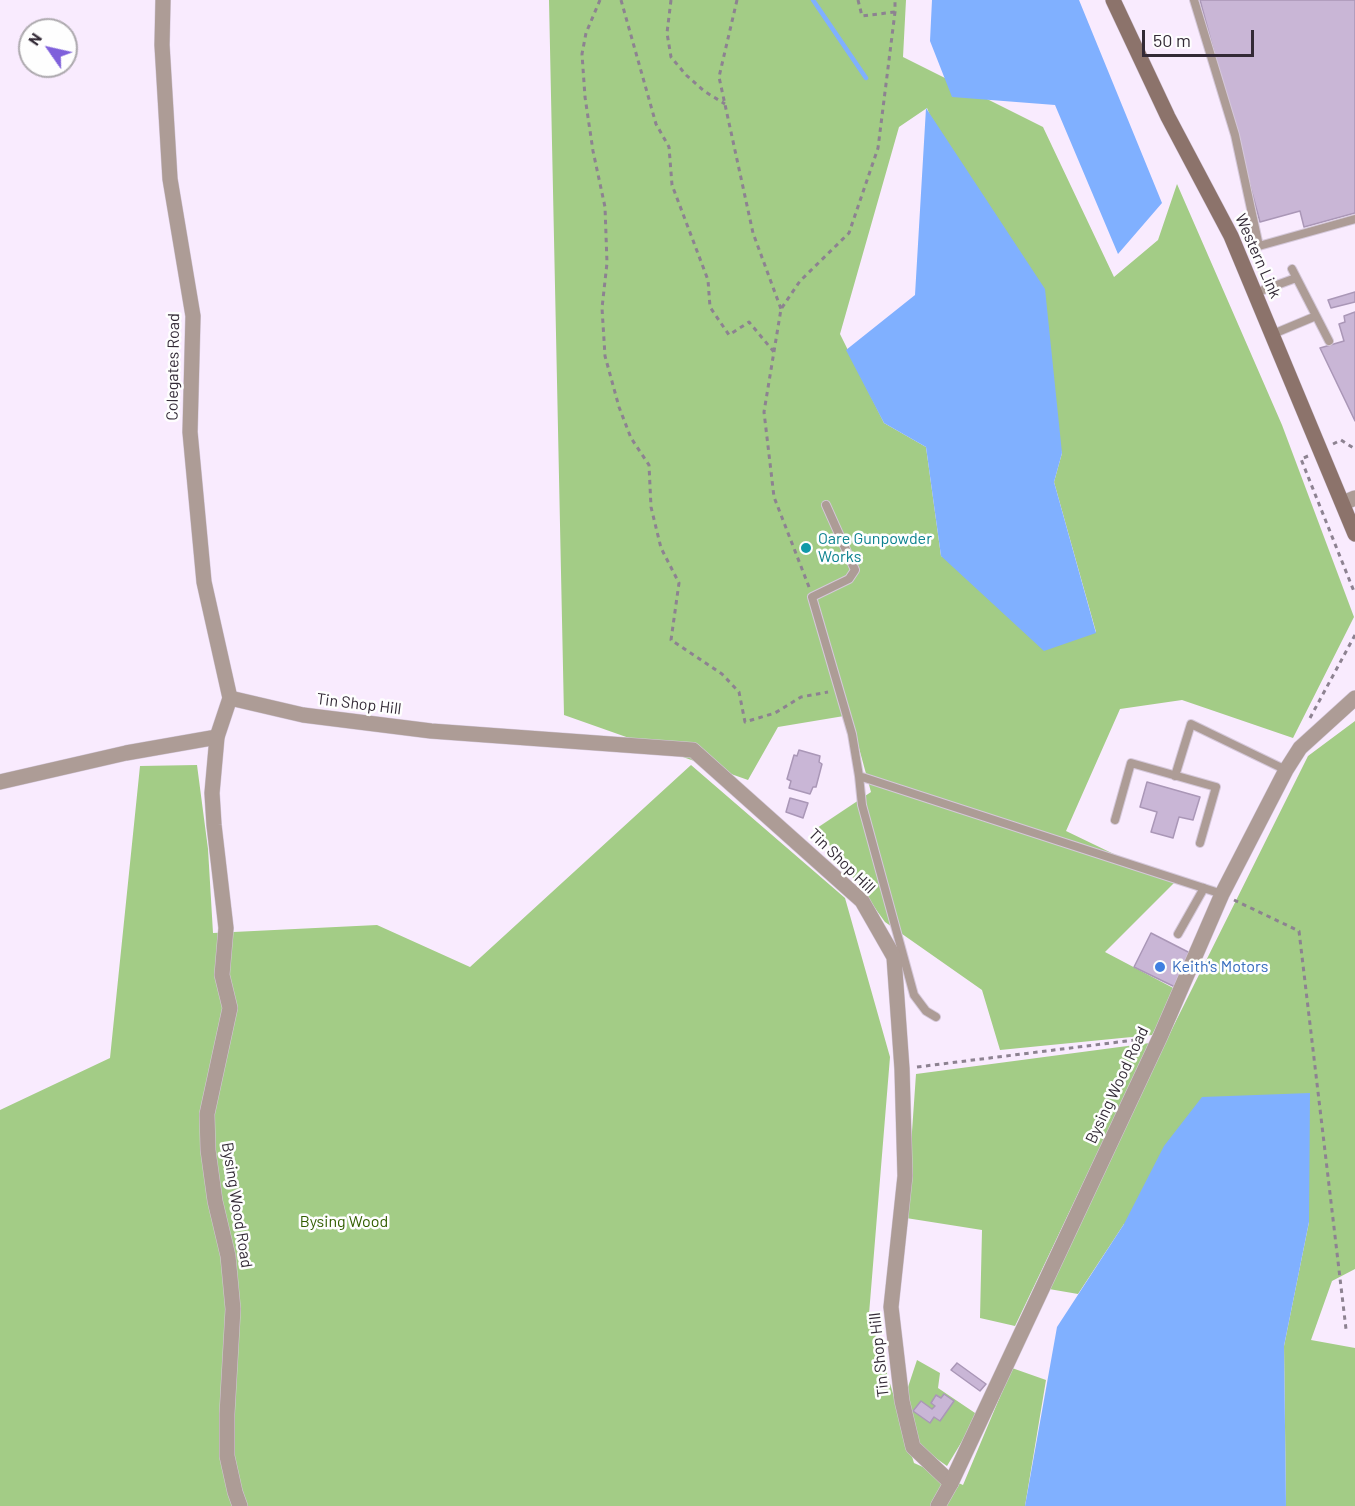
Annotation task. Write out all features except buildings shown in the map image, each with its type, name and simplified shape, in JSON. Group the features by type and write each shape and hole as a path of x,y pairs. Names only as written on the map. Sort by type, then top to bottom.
{"main road":[{"name":"Western Link","path":"1113,0 1168,117 1231,236 1319,451 1349,500 1355,534"}],"street":[{"name":"Colegates Road","path":"163,0 162,45 170,179 193,316 190,432 204,582 230,698"},
{"name":"Bysing Wood Road","path":"230,698 217,737 213,804 226,928 222,975 230,1008 207,1114 208,1150 215,1201 228,1256 233,1309 227,1456 240,1506"},
{"name":"Tin Shop Hill","path":"230,698 303,716 431,730 693,750 862,901 894,957 902,1069 905,1176 891,1307 902,1401 913,1447 951,1483"},
{"name":"Bysing Wood Road","path":"938,1506 951,1483 1160,1037 1222,894 1286,770 1300,748 1355,698"},
{"path":"0,782 126,753 217,737"}],"lane":[{"path":"1194,0 1235,135 1259,246 1355,219"},
{"path":"1292,269 1329,341"},
{"path":"1255,293 1296,278"},
{"path":"1273,334 1316,316"},
{"path":"826,506 855,570 849,579 812,597 852,734 862,805 914,995 926,1011 936,1017"},
{"path":"1175,776 1191,724 1286,770"},
{"path":"1114,820 1131,763 1216,787 1200,843"},
{"path":"859,776 1222,894"},
{"path":"1179,934 1204,888"}],"path":[{"path":"600,0 586,33 582,54 585,97 593,152 605,207 607,262 602,308 605,356 619,407 631,438 649,465 651,507 661,548 678,583 671,640 722,674 739,692 745,722 775,713 801,698 839,690"},
{"path":"621,0 656,124 669,147 672,185 708,280 710,307 729,335 749,322 774,352"},
{"path":"671,0 667,33 671,57 704,91 725,104"},
{"path":"737,0 719,77 753,233 781,309"},
{"path":"858,0 862,16 895,12"},
{"path":"812,597 774,496 764,412 781,309 800,281 849,233 878,148 895,0"},
{"path":"1308,723 1355,635"},
{"path":"1222,894 1299,931 1346,1329"},
{"path":"902,1069 1160,1037"}],"green space":[{"path":"549,0 906,0 903,57 1043,127 1114,277 1158,240 1177,184 1282,425 1354,617 1293,738 1182,700 1120,709 1066,831 1174,883 1105,952 1177,990 1152,1035 1000,1050 982,990 885,922 817,828 871,792 850,715 778,727 748,780 564,715","holes":["927,108 1062,453 1054,482 1096,632 941,556 926,447 884,423 840,334 899,127"]},
{"path":"1355,721 1355,1269 1332,1281 1311,1340 1355,1348 1355,1506 1286,1506 1284,1346 1309,1222 1124,1224 1078,1294 1049,1289 1167,1039 1308,756"},
{"name":"Bysing Wood","path":"197,765 208,849 213,933 377,925 470,967 691,765 845,898 890,1057 869,1314 914,1463 963,1485 1012,1368 1046,1380 1025,1506 0,1506 0,1110 110,1058 140,766"},
{"path":"1150,1043 1015,1326 980,1318 982,1230 906,1218 916,1074"},
{"path":"917,1360 940,1373 938,1388 978,1415 947,1466 916,1444 905,1396"}],"water":[{"path":"932,0 1079,0 1162,203 1118,254 1055,105 952,97 930,41"},
{"path":"926,108 1045,289 1062,453 1054,482 1096,633 1044,651 941,556 926,447 884,423 846,350 915,295"},
{"path":"1310,1093 1309,1222 1284,1346 1286,1506 1025,1506 1057,1327 1124,1224 1164,1146 1202,1097"}],"waterway":[{"path":"813,0 866,78"}],"place":[{"name":"Oare Gunpowder Works","path":"806,548"},
{"name":"Keith's Motors","path":"1160,967"}]}
